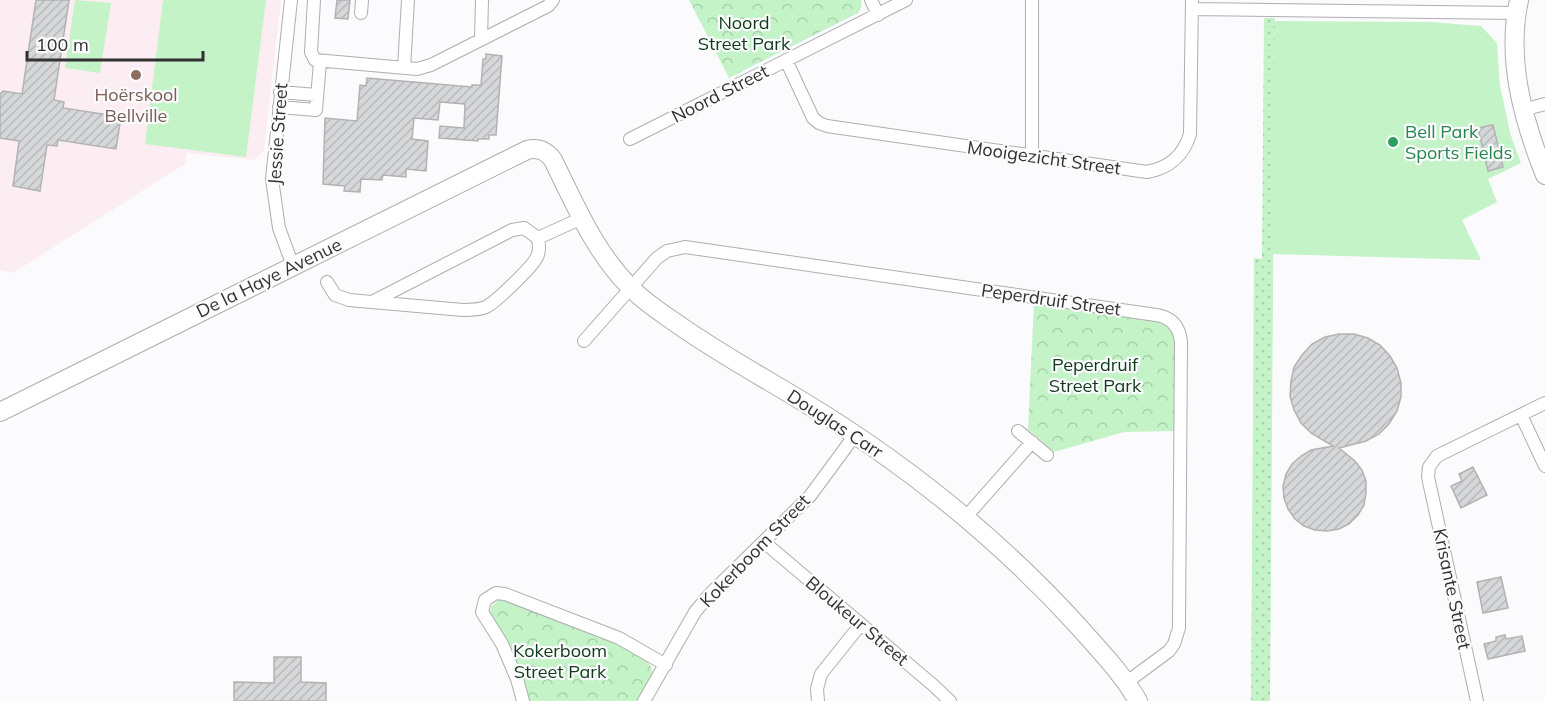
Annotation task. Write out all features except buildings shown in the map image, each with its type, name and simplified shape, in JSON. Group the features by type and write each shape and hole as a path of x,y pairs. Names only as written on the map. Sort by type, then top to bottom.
{"street":[{"name":"Jessie Street","path":"291,0 272,179 279,228 293,266"},
{"path":"314,0 311,52 315,60 417,69 431,65 548,6 552,0"},
{"path":"361,13 362,0"},
{"path":"404,68 408,0"},
{"path":"481,39 482,0"},
{"path":"871,0 878,15"},
{"name":"Noord Street","path":"630,139 906,0"},
{"path":"1032,0 1032,156"},
{"path":"1192,5 1518,6 1513,36 1523,110 1545,175"},
{"name":"Mooigezicht Street","path":"786,60 813,118 819,123 1139,172 1156,170 1176,159 1185,148 1191,127 1192,5"},
{"path":"279,107 316,110 320,62"},
{"path":"280,92 317,95"},
{"path":"295,108 296,94"},
{"path":"1523,110 1545,104"},
{"name":"De la Haye Avenue","path":"0,412 527,150 540,149"},
{"name":"Douglas Carr","path":"540,149 553,159 603,255 631,288 652,306 710,347 855,435 906,471 965,518 1038,583 1126,682 1138,701"},
{"path":"538,238 582,218"},
{"path":"372,302 513,230 524,228 538,238"},
{"path":"327,282 335,295 340,298 463,310 478,309 488,306 531,265 538,256 538,238"},
{"name":"Peperdruif Street","path":"584,341 662,254 673,249 691,247 1162,316 1173,322 1179,330 1181,341 1179,628 1169,651 1126,682"},
{"path":"1545,403 1521,415 1545,466"},
{"name":"Krisante Street","path":"1477,701 1428,477 1428,467 1437,456 1521,415"},
{"path":"1018,430 1047,455"},
{"name":"Kokerboom Street","path":"644,701 696,612 709,595 810,495 855,435"},
{"path":"965,518 1032,442"},
{"name":"Bloukeur Street","path":"764,542 950,701"},
{"path":"523,701 517,679 502,644 482,612 485,600 496,593 505,594 619,638 666,665"},
{"path":"819,701 817,689 821,674 861,624"}],"shaded area":[{"name":"Hoërskool Bellville","path":"0,0 281,0 264,151 253,160 187,153 185,164 13,273 0,270"}],"green space":[{"path":"75,0 111,3 100,73 65,68"},
{"path":"163,0 266,0 246,157 145,144"},
{"name":"Noord Street Park","path":"689,0 861,0 862,6 858,13 729,78"},
{"path":"1264,18 1275,18 1270,701 1251,701 1254,258 1262,259"},
{"name":"Bell Park Sports Fields","path":"1275,21 1431,22 1481,26 1497,43 1500,86 1511,136 1521,163 1488,179 1497,202 1462,220 1481,260 1272,254"},
{"name":"Peperdruif Street Park","path":"1034,302 1161,321 1167,325 1175,342 1175,431 1124,432 1054,452 1028,429"},
{"name":"Kokerboom Street Park","path":"500,599 584,628 643,658 651,667 652,676 638,701 529,701 517,664 489,615 491,607"}],"place":[{"name":"Hoërskool Bellville","path":"136,75"},
{"name":"Bell Park Sports Fields","path":"1393,142"}]}
